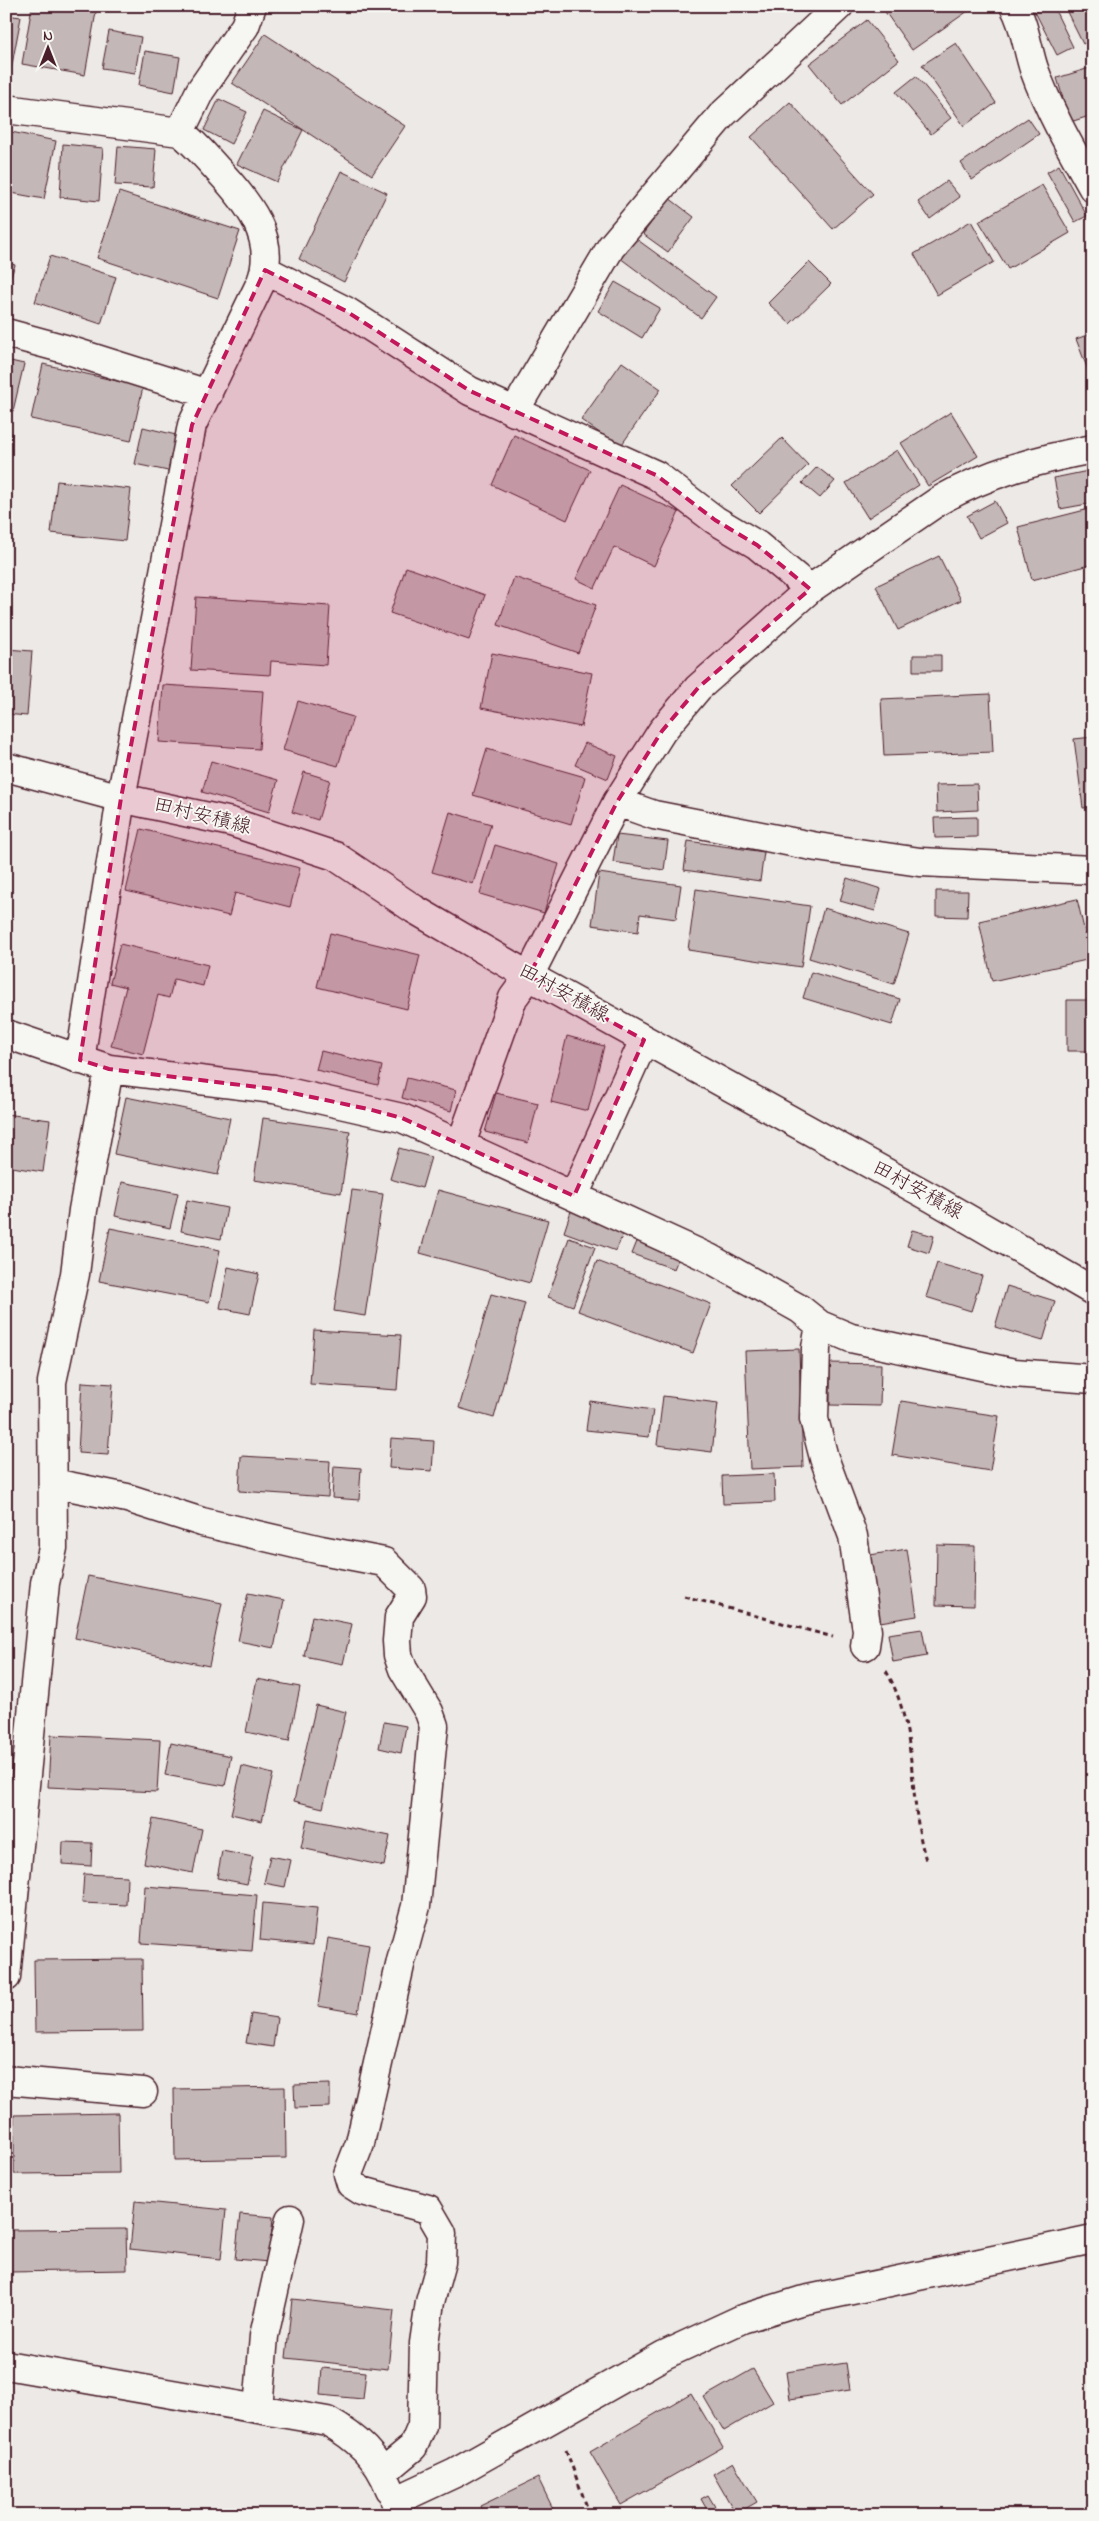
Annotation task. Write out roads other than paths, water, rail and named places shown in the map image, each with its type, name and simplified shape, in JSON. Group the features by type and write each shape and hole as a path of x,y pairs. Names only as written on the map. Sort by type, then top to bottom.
{"street":[{"path":"180,132 200,91 245,26 252,6"},
{"path":"514,412 611,247 722,115 839,6"},
{"path":"1014,6 1019,15 1034,68 1052,114 1093,188"},
{"path":"6,109 180,132 196,144 242,197 258,223 267,253 265,270 192,425 121,798 80,1060"},
{"path":"265,270 346,311 470,391 656,475 715,520 757,545 810,589"},
{"path":"6,333 65,349 208,394"},
{"path":"461,1144 503,1023 514,998 529,976 617,802 662,731 698,688 810,589 958,489 1017,465 1093,449"},
{"name":"田村安積線","path":"6,767 121,798 232,822 335,856 414,909 529,976 932,1198 1093,1291"},
{"path":"617,802 654,815 836,850 920,862 1093,870"},
{"path":"6,1034 109,1069 274,1089 330,1100 402,1118 709,1258 800,1309 820,1326 851,1338 1014,1373 1093,1379"},
{"path":"574,1196 644,1040"},
{"path":"6,1977 45,1583 53,1548 52,1382 75,1274 83,1210 109,1069"},
{"path":"820,1326 816,1348 814,1419 824,1458 853,1536 866,1631 864,1646"},
{"path":"53,1483 127,1498 202,1522 303,1546 384,1562 410,1589 412,1596 399,1617 398,1655 403,1669 429,1712 434,1726 418,1895 360,2143 348,2174 351,2184 362,2191 428,2209 442,2233 441,2262 430,2302 424,2343 422,2426 413,2447 383,2472"},
{"path":"6,2080 144,2092"},
{"path":"258,2409 264,2336 290,2219"},
{"path":"6,2365 328,2420 368,2449 383,2472 397,2508 664,2354 742,2319 800,2301 1093,2239"}]}
